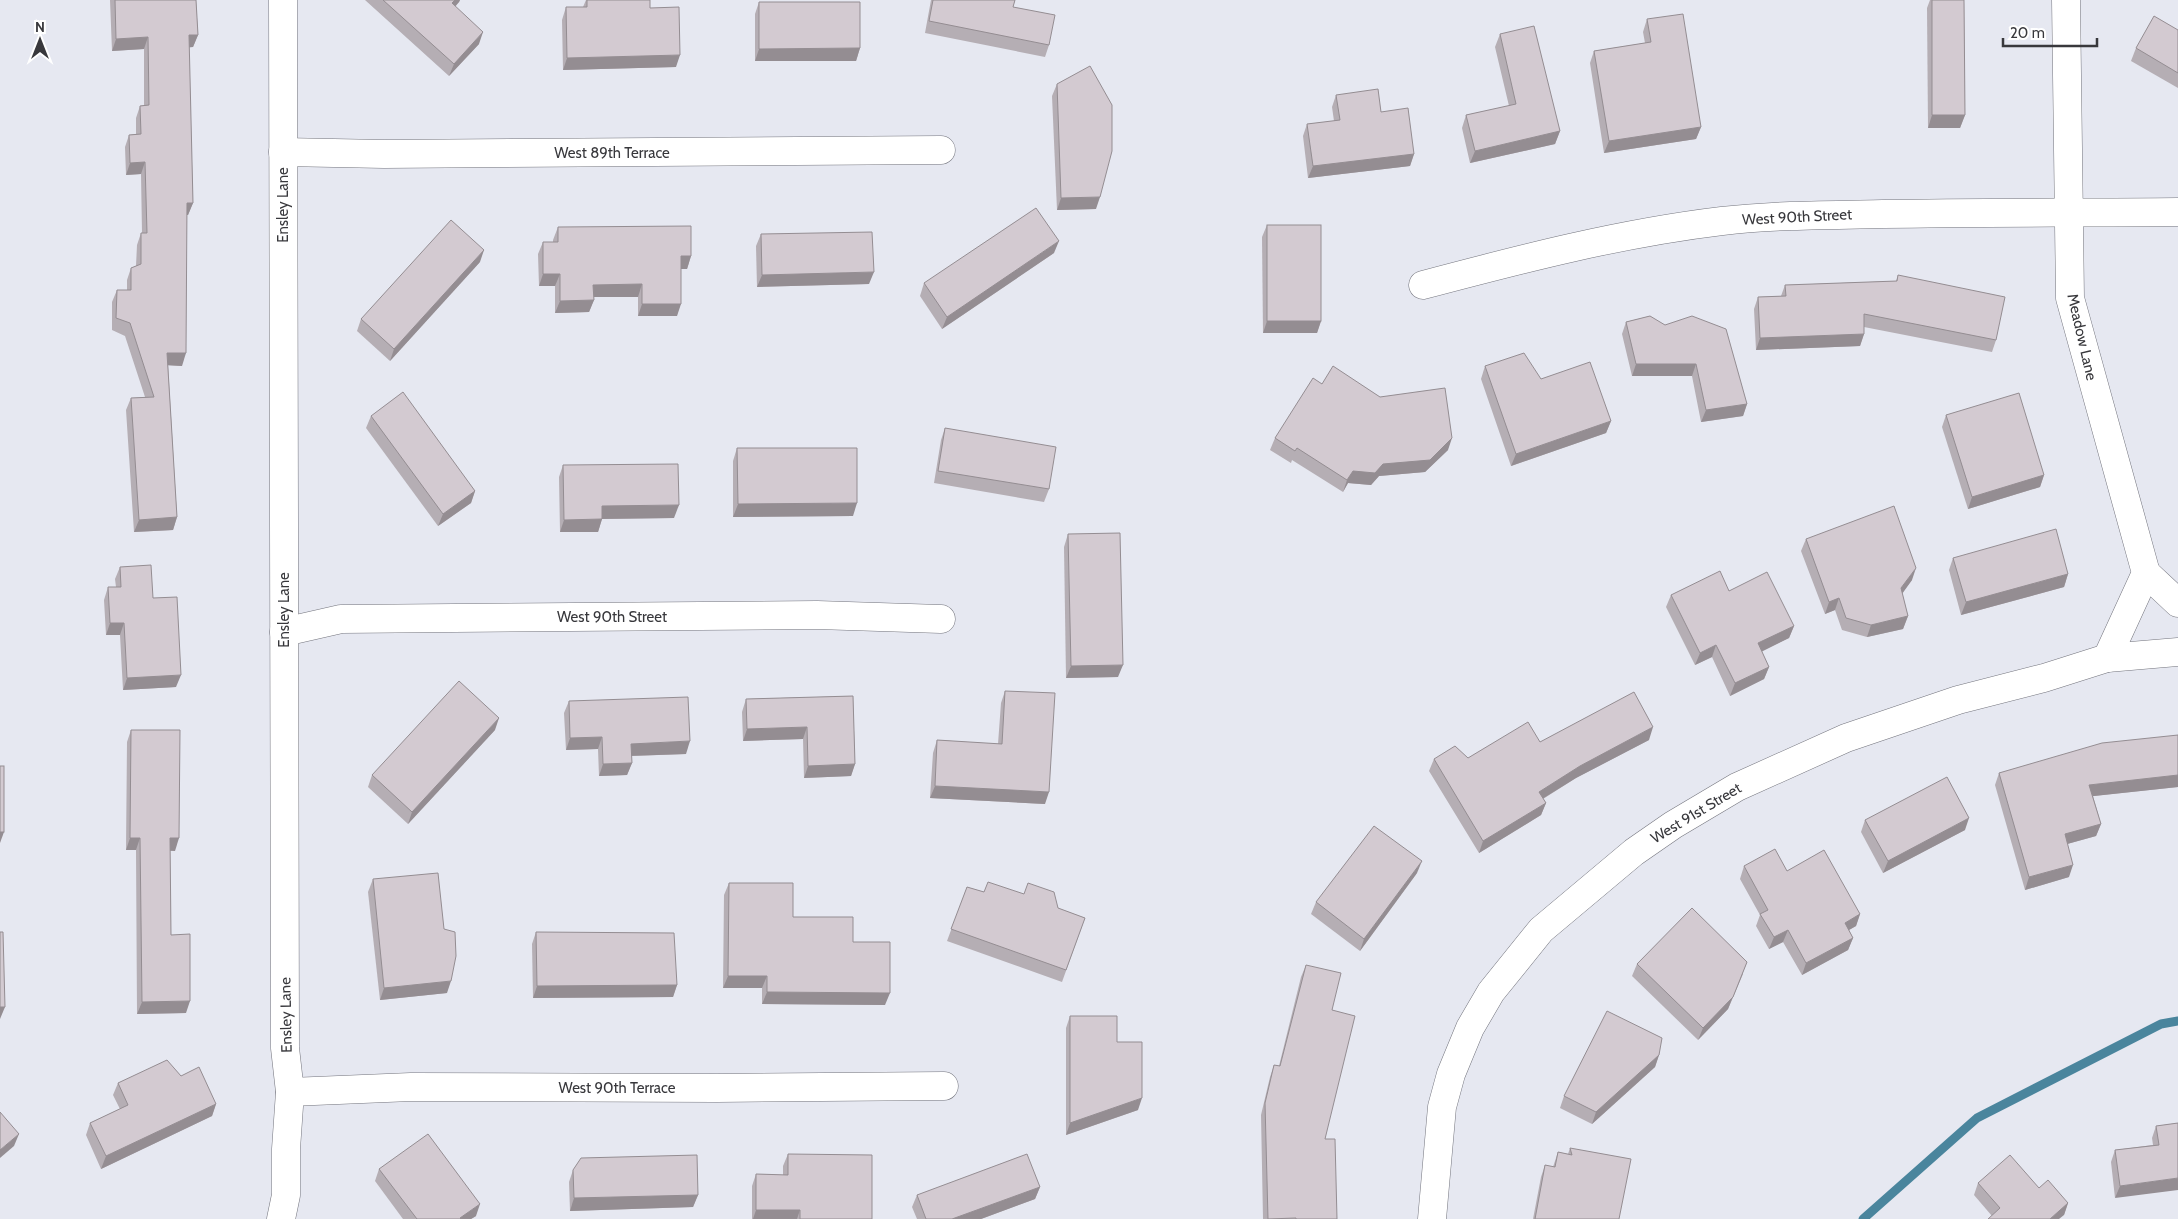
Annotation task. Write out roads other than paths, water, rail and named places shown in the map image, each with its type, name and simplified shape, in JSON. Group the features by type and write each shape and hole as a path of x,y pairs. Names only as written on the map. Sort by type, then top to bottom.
{"street":[{"name":"Ensley Lane","path":"281,1219 286,1195 286,1149 290,1092 285,1048 283,0"},
{"name":"Meadow Lane","path":"2066,0 2070,298 2146,573"},
{"name":"West 89th Terrace","path":"283,152 384,154 941,150"},
{"name":"West 90th Street","path":"1423,285 1522,259 1622,236 1722,221 1792,216 2178,212"},
{"path":"2108,658 2146,573 2178,603"},
{"name":"West 90th Street","path":"284,632 342,619 817,615 941,619"},
{"name":"West 91st Street","path":"1432,1219 1442,1107 1452,1074 1470,1028 1491,992 1540,930 1592,885 1673,825 1737,787 1846,738 1958,700 2044,678 2108,658 2178,652"},
{"name":"West 90th Terrace","path":"290,1092 411,1087 727,1088 944,1086"}],"waterway":[{"path":"1863,1219 1977,1118 2161,1024 2178,1021"}]}
